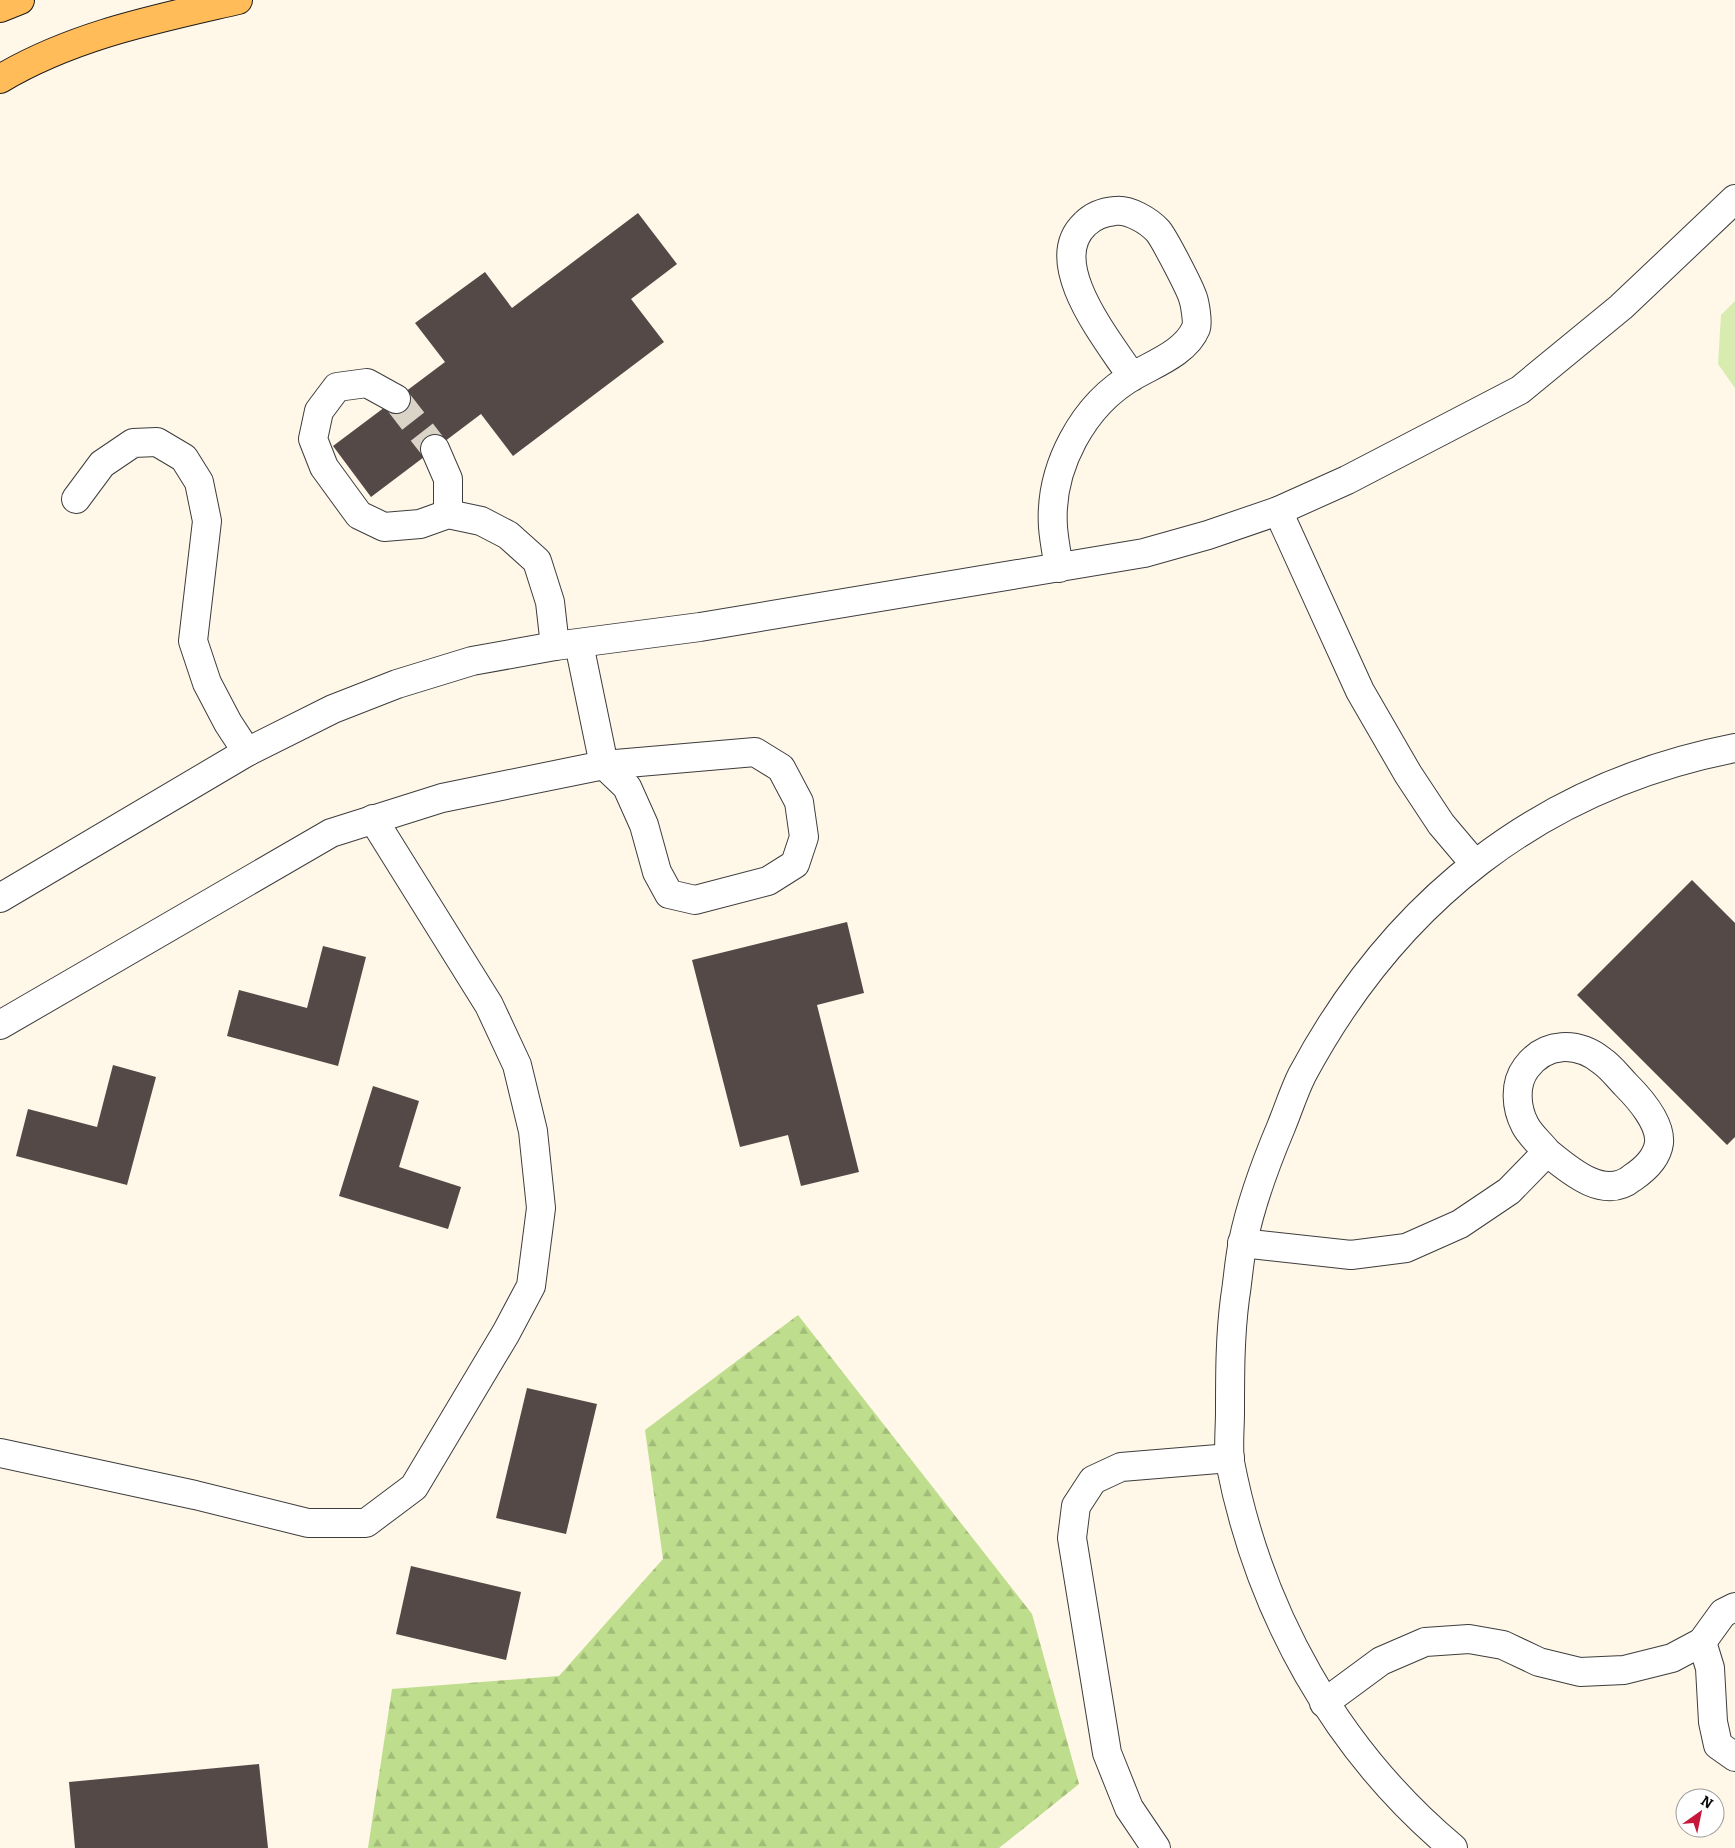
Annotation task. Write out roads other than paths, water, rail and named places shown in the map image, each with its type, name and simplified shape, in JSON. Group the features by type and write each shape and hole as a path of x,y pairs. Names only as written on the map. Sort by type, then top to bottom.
{"main road":[{"path":"0,8 20,0"},
{"path":"0,79 28,62 111,30 238,0"}],"street":[{"path":"0,898 247,752 333,709 397,684 472,661 567,645 700,627 1144,553 1208,535 1278,511 1347,480 1520,390 1622,306 1735,199"},
{"path":"1059,568 1053,526 1057,480 1073,440 1092,410 1114,388 1184,347 1197,327 1194,299 1158,232 1138,216 1116,210 1094,216 1075,234 1070,263 1081,297 1132,377"},
{"path":"0,1025 331,833 442,798 604,765 755,752 782,768 799,802 804,837 795,864 768,881 695,900 668,894 657,872 644,825 626,787 604,765 567,645 550,602 538,561 508,535 480,521 448,514 420,524 384,527 359,514 324,467 313,439 319,411 337,387 367,383 396,399"},
{"path":"76,498 102,464 133,443 157,442 184,458 199,482 207,521 193,641 207,683 228,723 247,752"},
{"path":"435,449 448,479 448,514"},
{"path":"1278,511 1365,699 1408,774 1436,817 1474,863"},
{"path":"1453,1848 1390,1787 1356,1748 1324,1703 1288,1639 1260,1575 1230,1458 1230,1343 1242,1243 1258,1182 1301,1077 1344,1003 1379,956 1426,906 1474,863 1535,822 1616,782 1698,755 1735,748"},
{"path":"0,1453 195,1495 308,1523 366,1523 414,1487 506,1333 531,1286 541,1208 533,1131 517,1065 489,1005 373,819"},
{"path":"1551,1047 1577,1048 1601,1060 1638,1097 1653,1118 1659,1142 1648,1166 1623,1186 1598,1185 1572,1172 1547,1152 1525,1125 1517,1100 1520,1076 1534,1057 1551,1047"},
{"path":"1242,1243 1351,1255 1406,1248 1460,1224 1509,1191 1547,1152"},
{"path":"1156,1848 1128,1808 1107,1753 1072,1538 1076,1506 1094,1480 1121,1467 1230,1458"},
{"path":"1324,1703 1381,1661 1425,1642 1469,1639 1503,1645 1539,1662 1580,1672 1624,1670 1672,1658 1702,1642 1724,1613 1735,1607"},
{"path":"1702,1642 1710,1668 1713,1722 1718,1745 1735,1757"}],"tunnel":[{"path":"396,399 435,449"}]}
